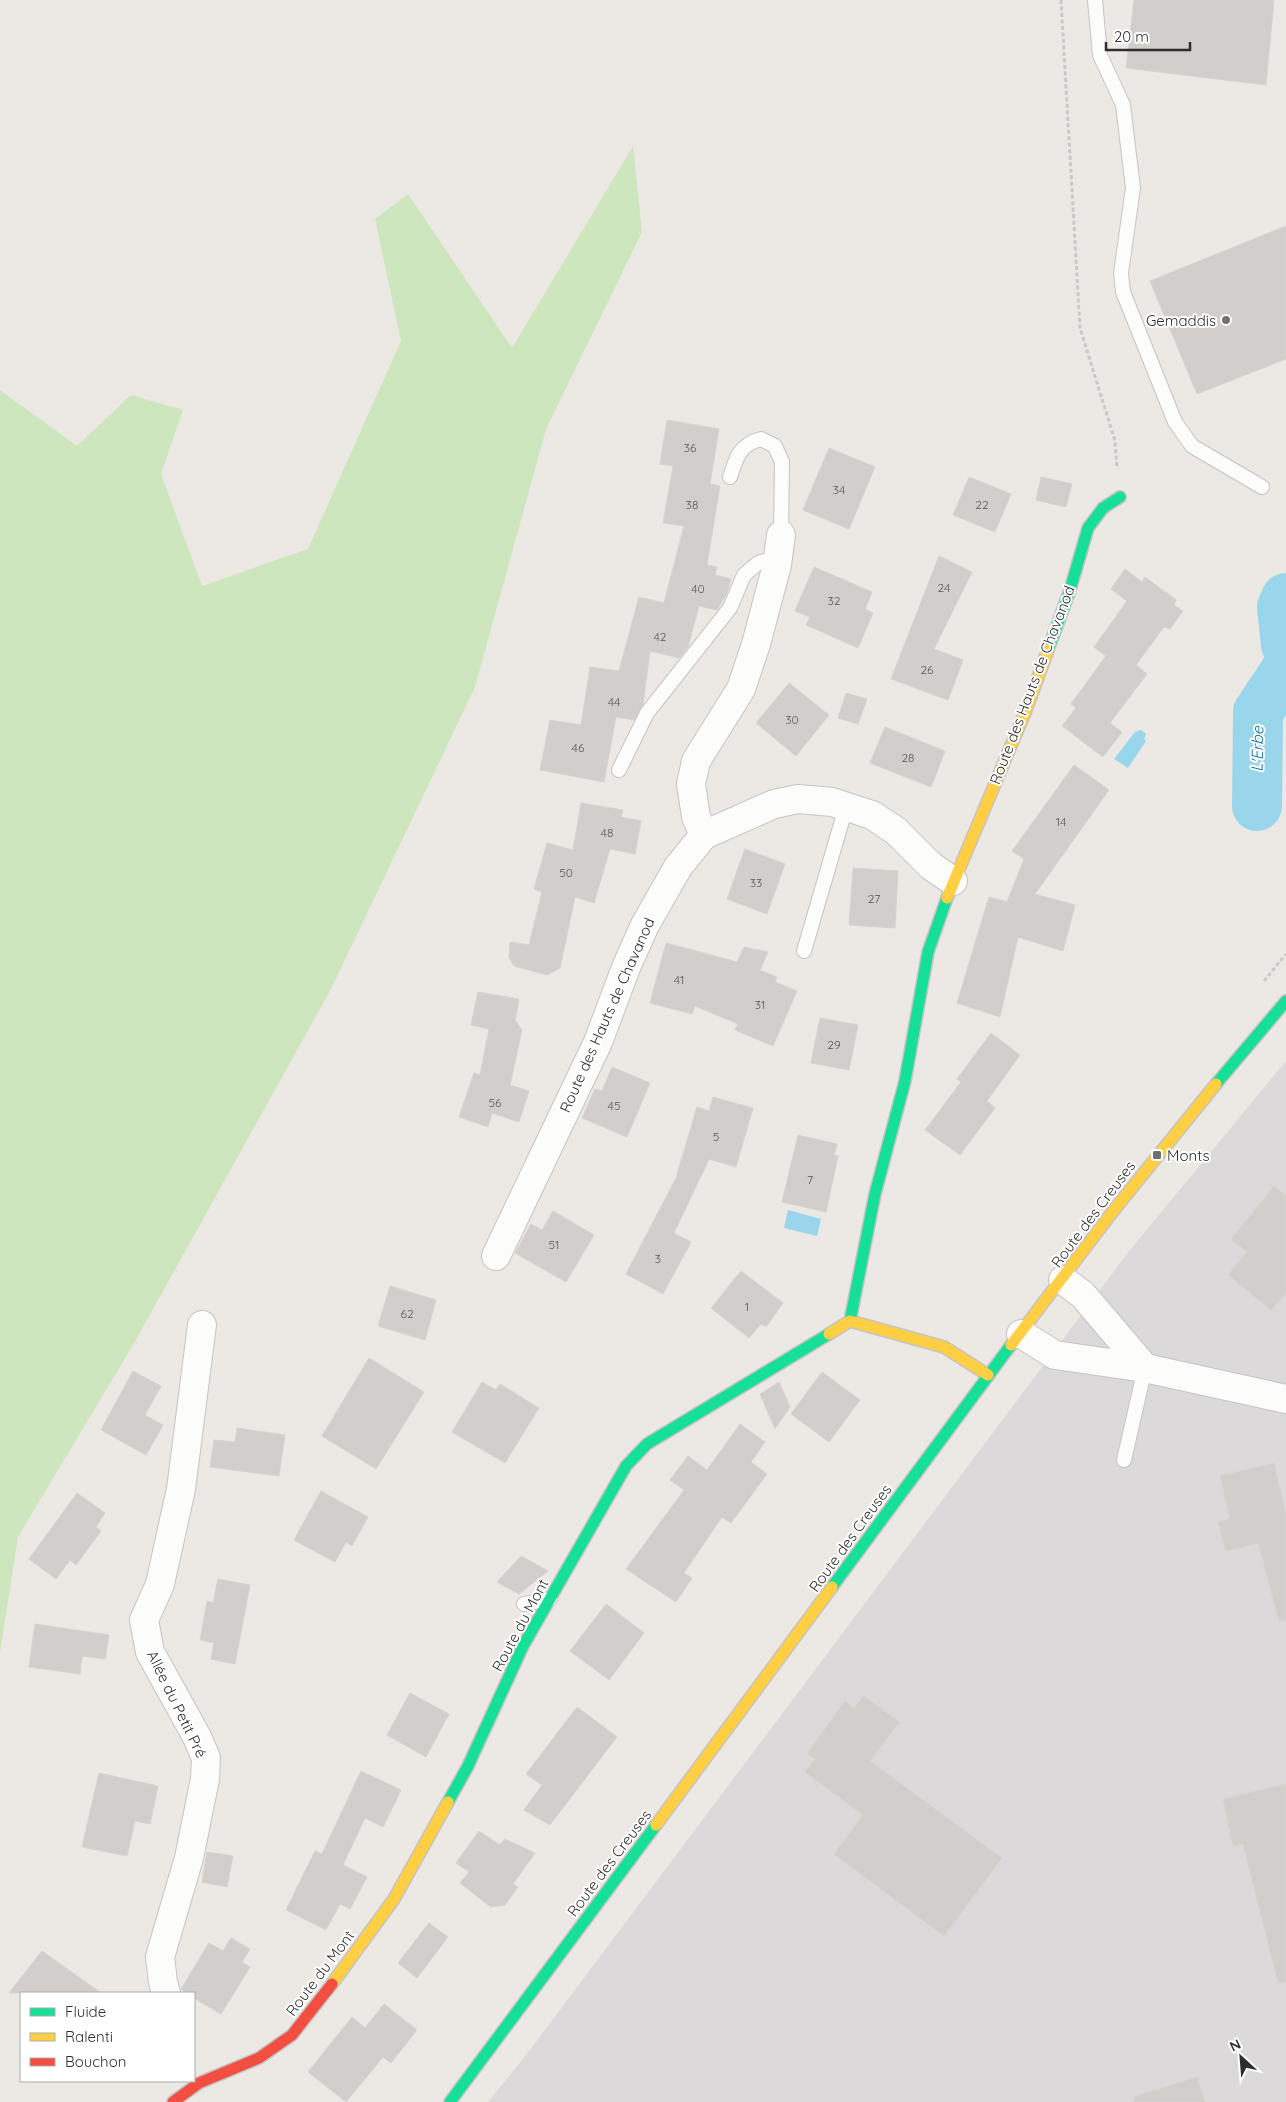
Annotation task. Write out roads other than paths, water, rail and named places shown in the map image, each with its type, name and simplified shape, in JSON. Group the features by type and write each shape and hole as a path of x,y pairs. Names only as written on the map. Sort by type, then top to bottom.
{"street":[{"name":"Route des Hauts de Chavanod","path":"850,1321 875,1194 905,1081 928,952 953,881 1026,710 1070,590 1088,528 1103,508 1120,497"},
{"path":"704,835 696,817 691,784 696,761 741,689 756,644 778,565 781,535"},
{"name":"Route des Hauts de Chavanod","path":"496,1256 598,1042 627,965 645,925 678,867 704,835 774,804 798,799 832,802 872,815 896,831 931,866 953,881"},
{"name":"Route des Creuses","path":"450,2102 988,1375 1135,1182 1286,1001"},
{"path":"1062,1280 1083,1295 1145,1368"},
{"path":"850,1321 944,1347 988,1375"},
{"name":"Route du Mont","path":"197,2078 259,2058 292,2035 388,1907 468,1766 523,1646 626,1466 647,1444 850,1321"},
{"name":"Allée du Petit Pré","path":"166,1992 162,1982 160,1957 189,1858 205,1779 206,1758 150,1652 144,1620 160,1584 181,1489 202,1325"},
{"path":"1021,1334 1055,1355 1145,1368 1286,1399"},
{"name":"Route du Mont","path":"172,2102 193,2082"}],"lane":[{"path":"1095,0 1100,55 1123,105 1133,188 1120,273 1124,292 1175,422 1192,446 1262,487"},
{"path":"730,477 737,455 744,447 753,441 761,439 775,446 782,462 781,535"},
{"path":"619,770 647,712 730,608 744,575 758,563 765,561 778,565"},
{"path":"804,951 846,807"},
{"path":"1124,1460 1145,1368"},
{"path":"524,1604 550,1599"}],"water":[{"path":"1141,730 1146,734 1144,739 1146,741 1128,768 1114,759 1135,732"},
{"path":"788,1210 821,1219 817,1236 784,1228"}],"waterway":[{"name":"L'Erbe","path":"1286,598 1282,607 1286,645"},
{"name":"L'Erbe","path":"1257,806 1258,712 1286,670"}],"place":[{"name":"Gemaddis","path":"1226,320"},
{"name":"Monts","path":"1157,1155"}]}
